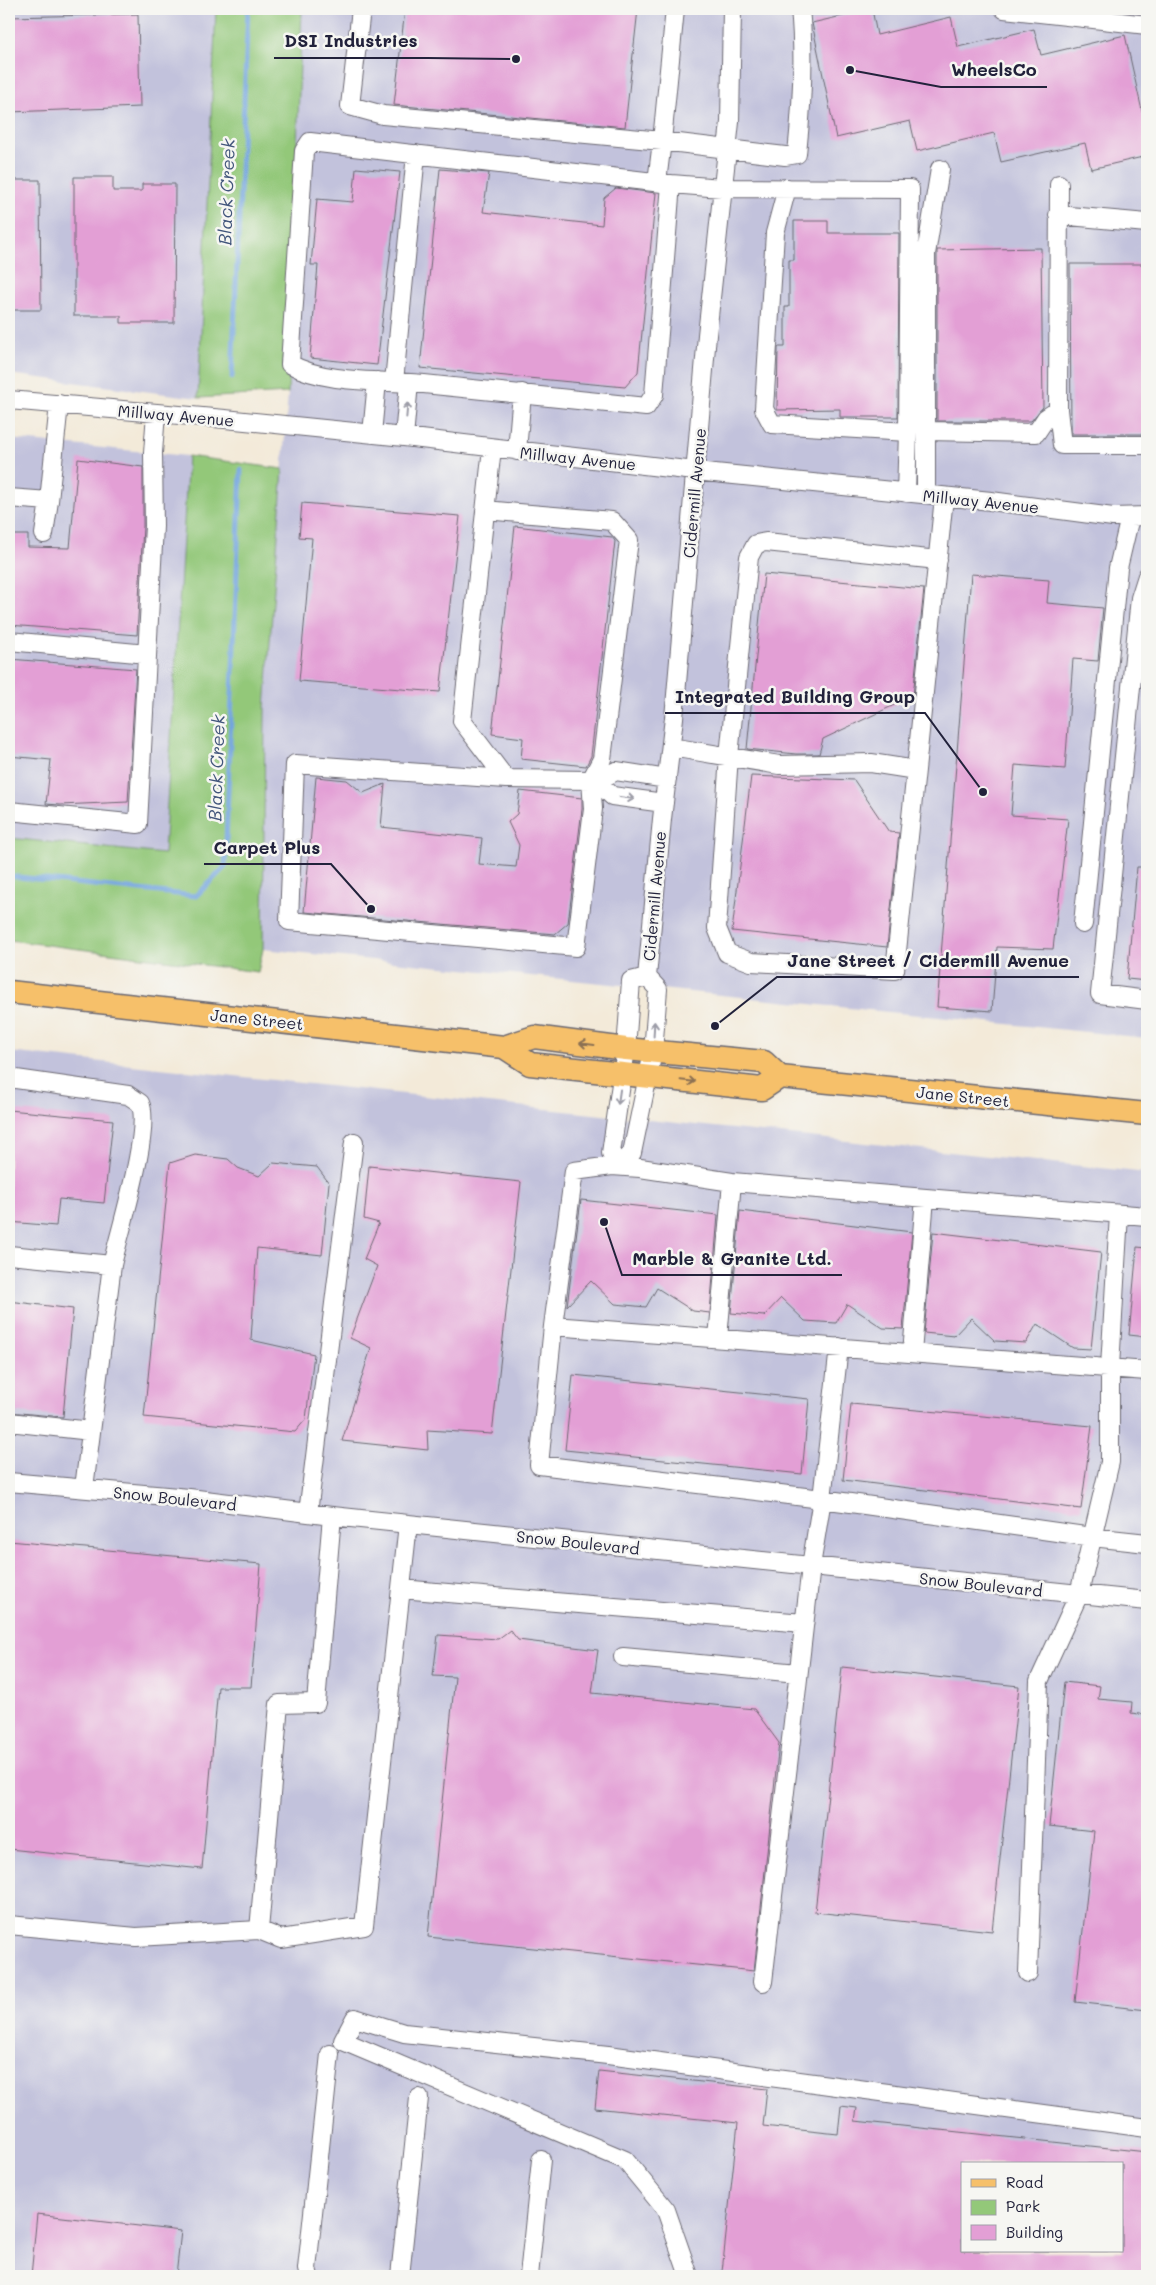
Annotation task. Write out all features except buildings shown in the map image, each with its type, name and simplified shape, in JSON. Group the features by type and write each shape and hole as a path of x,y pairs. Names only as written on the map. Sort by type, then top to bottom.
{"main road":[{"name":"Jane Street","path":"9,992 504,1047 534,1037 653,1052 764,1062 780,1077 1147,1114"},
{"name":"Jane Street","path":"504,1047 530,1064 648,1077 762,1089 780,1077"}],"street":[{"path":"361,9 350,106 383,115 726,148 786,156 796,154 802,103 802,32 800,9"},
{"path":"675,9 662,142 664,183 654,396 646,408 522,393 304,372 290,364 304,151 310,142 664,183 722,188 910,189 906,493"},
{"name":"Cidermill Avenue","path":"618,1166 632,1153 653,1052 658,989 647,977 722,188 730,122 732,9"},
{"path":"1004,9 1141,19"},
{"path":"372,434 393,382 416,154"},
{"path":"926,495 926,254 940,169"},
{"path":"1059,184 1058,410 1062,445 1147,445"},
{"path":"787,188 774,233 764,409 772,424 908,432"},
{"path":"1058,216 1147,223"},
{"path":"393,382 404,437"},
{"path":"517,451 522,393"},
{"name":"Millway Avenue","path":"9,400 404,437 1113,517 1138,516"},
{"path":"44,534 59,404"},
{"path":"926,431 1036,433 1046,418 1058,410"},
{"path":"9,811 138,824 154,526 152,453 156,413"},
{"path":"492,448 462,720 506,780"},
{"path":"938,560 766,542 756,544 749,557 729,756 717,928 727,953 751,962 895,970 938,560 944,497"},
{"path":"9,498 49,501"},
{"path":"485,510 612,521 629,540 602,759 594,780 593,809 576,947 289,921 295,764 506,780 594,780 616,771 667,778"},
{"path":"1083,924 1118,568 1138,516"},
{"path":"1147,576 1140,598 1100,994 1147,1000"},
{"path":"9,641 147,654"},
{"path":"670,747 779,765 871,762 916,770"},
{"path":"594,780 612,796 664,802"},
{"name":"Cidermill Avenue","path":"626,1049 631,982 647,977"},
{"path":"618,1166 611,1153 626,1049"},
{"path":"9,1078 128,1095 140,1103 144,1121 112,1264 84,1488"},
{"path":"308,1513 354,1142"},
{"path":"1147,1216 732,1182 618,1166 574,1171 553,1326 539,1465 822,1499 1147,1543"},
{"path":"718,1338 732,1182"},
{"path":"912,1353 925,1198"},
{"path":"1028,1973 1039,1681 1079,1594 1110,1462 1110,1368 1118,1214"},
{"path":"9,1255 112,1264"},
{"path":"553,1326 1147,1371"},
{"path":"763,1982 798,1673 811,1566 822,1499 839,1347"},
{"path":"9,1422 91,1431"},
{"name":"Snow Boulevard","path":"9,1482 189,1498 332,1516 1147,1601"},
{"path":"259,1930 279,1704 316,1703 332,1516"},
{"path":"9,1925 136,1937 259,1930 281,1939 364,1926 408,1524"},
{"path":"401,1588 804,1623"},
{"path":"623,1657 798,1673"},
{"path":"689,2276 666,2210 625,2160 343,2041 355,2018 404,2033 608,2055 1147,2128"},
{"path":"309,2276 307,2269 330,2054"},
{"path":"400,2276 419,2098"},
{"path":"529,2276 541,2160"}],"shaded area":[{"path":"9,9 216,9 198,398 9,374"},
{"path":"302,9 1147,9 1147,1038 263,949 265,708 288,393"},
{"path":"9,439 188,456 164,855 9,838"},
{"path":"9,1052 1147,1173 1147,2276 9,2276"}],"green space":[{"path":"216,9 302,9 288,393 198,398"},
{"path":"188,456 283,469 265,708 263,949 258,972 9,940 9,838 164,854"}],"waterway":[{"name":"Black Creek","path":"232,377 248,9"},
{"name":"Black Creek","path":"9,876 196,896 225,867 241,470"}],"place":[{"name":"DSI Industries","path":"516,59"},
{"name":"WheelsCo","path":"850,70"},
{"name":"Integrated Building Group","path":"983,792"},
{"name":"Carpet Plus","path":"371,909"},
{"name":"Jane Street / Cidermill Avenue","path":"715,1026"},
{"name":"Marble & Granite Ltd.","path":"604,1222"}]}
